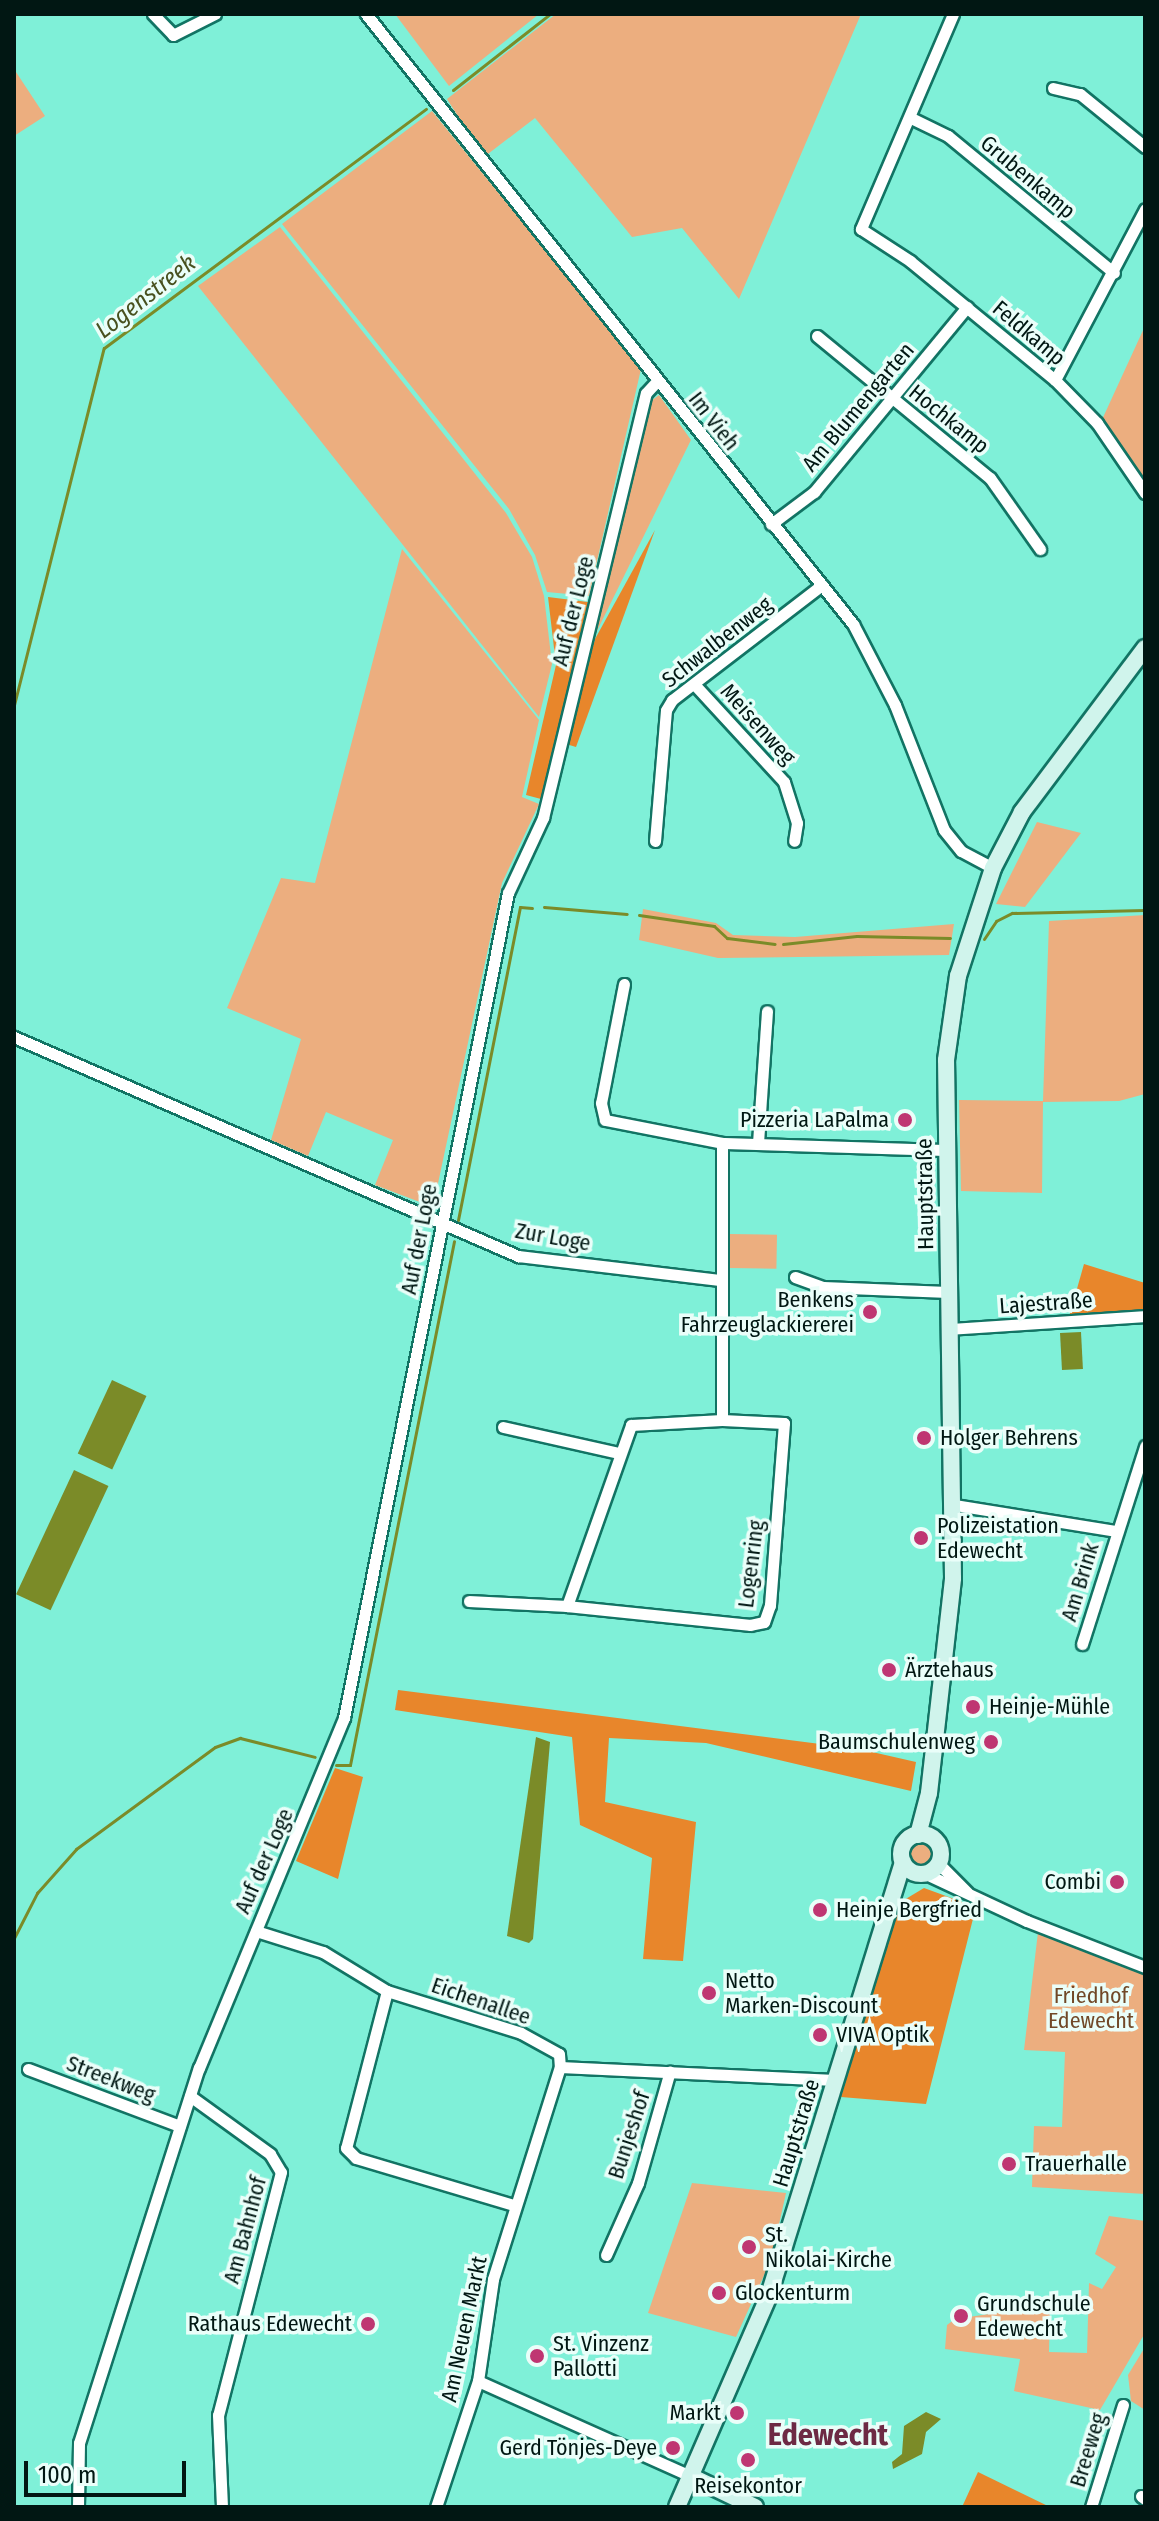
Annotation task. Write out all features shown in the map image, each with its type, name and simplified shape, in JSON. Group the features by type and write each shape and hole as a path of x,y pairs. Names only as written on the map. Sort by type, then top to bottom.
{"main road":[{"name":"Hauptstraße","path":"677,2507 769,2295 889,1901 921,1868 903,1845 924,1835 948,1637 955,1505 948,1292 946,1060 952,1006 965,945 993,868 1050,769 1145,648"},
{"path":"921,1868 941,1851 924,1835"},
{"path":"690,2476 755,2507"}],"street":[{"path":"153,14 173,35 215,14"},
{"name":"Im Vieh","path":"366,14 822,585 875,663 944,830 961,851 993,868"},
{"path":"911,118 953,14"},
{"path":"1053,88 1080,94 1145,147"},
{"name":"Feldkamp","path":"911,118 861,229 967,307 1055,380 1097,423 1145,493"},
{"name":"Grubenkamp","path":"911,118 948,136 1114,273"},
{"path":"1055,380 1145,209"},
{"name":"Am Blumengarten","path":"771,524 814,492 967,307"},
{"name":"Hochkamp","path":"817,336 990,478 1040,549"},
{"name":"Auf der Loge","path":"78,2507 79,2443 190,2096 344,1718 508,893 543,818 646,393 657,381"},
{"name":"Schwalbenweg","path":"655,841 666,710 694,684 822,585"},
{"name":"Meisenweg","path":"694,684 784,782 797,823 794,841"},
{"path":"624,984 601,1103 605,1120 722,1143 947,1150"},
{"path":"758,1143 767,1011"},
{"name":"Zur Loge","path":"14,1037 443,1220 518,1256 720,1280"},
{"path":"722,1143 722,1420"},
{"path":"795,1277 823,1287 948,1292"},
{"name":"Lajestraße","path":"949,1329 1145,1316"},
{"name":"Logenring","path":"469,1601 567,1606 750,1625 764,1622 770,1605 784,1423 722,1420 639,1422 631,1425 618,1453 567,1606"},
{"path":"503,1427 618,1453"},
{"name":"Am Brink","path":"1082,1644 1145,1446"},
{"name":"Am Brink","path":"955,1505 1116,1531"},
{"path":"921,1868 976,1900 1145,1967"},
{"name":"Eichenallee","path":"256,1931 323,1952 387,1991 521,2033 559,2054 560,2067"},
{"path":"387,1991 346,2148 356,2158 514,2205"},
{"path":"560,2067 835,2080"},
{"name":"Am Neuen Markt","path":"436,2507 478,2381 493,2279 560,2067"},
{"name":"Streekweg","path":"28,2069 180,2126"},
{"name":"Bunjeshof","path":"606,2255 638,2183 670,2071"},
{"name":"Am Bahnhof","path":"190,2096 270,2154 281,2172 218,2415 216,2460 222,2507"},
{"path":"478,2381 690,2476"},
{"name":"Breeweg","path":"1091,2507 1123,2405"}],"green space":[{"path":"395,14 539,14 449,86"},
{"path":"556,14 861,14 739,299 682,228 632,237 535,118 484,157 447,99"},
{"path":"14,69 45,116 14,136"},
{"path":"432,111 641,369 589,596 547,592 535,555 509,509 282,224"},
{"path":"280,227 506,513 532,557 544,596 552,664 539,717 198,286"},
{"path":"1145,326 1145,484 1100,424"},
{"path":"659,395 691,440 595,635 641,437 651,401"},
{"path":"402,549 539,720 522,797 539,804 502,883 433,1207 375,1185 393,1140 326,1112 308,1156 271,1140 301,1039 227,1008 281,878 315,883"},
{"path":"1037,822 1081,833 1025,907 996,904"},
{"path":"643,909 716,923 733,935 795,937 954,924 949,955 718,958 639,940"},
{"path":"1145,915 1145,1094 1119,1101 1043,1102 1042,1193 961,1191 959,1100 1043,1101 1049,921"},
{"path":"729,1234 777,1235 776,1269 728,1268"},
{"path":"921,1843 929,1846 932,1854 929,1862 921,1865 913,1862 910,1854 913,1846"},
{"name":"Friedhof Edewecht","path":"1038,1932 1145,1975 1145,2194 1032,2187 1034,2126 1062,2127 1065,2052 1024,2050"},
{"path":"692,2183 786,2193 771,2260 736,2337 648,2313"},
{"path":"1109,2216 1145,2221 1145,2333 1100,2410 1014,2391 1020,2359 945,2349 947,2325 955,2319 1029,2308 1050,2309 1049,2352 1087,2353 1089,2283 1102,2289 1116,2267 1095,2254"},
{"path":"1145,2347 1145,2410 1131,2401 1128,2375"}],"shaded area":[{"path":"655,530 576,747 566,744 595,639"},
{"path":"548,597 588,602 541,799 526,795 556,665"},
{"path":"1084,1264 1145,1283 1145,1314 1069,1317"},
{"path":"1081,1332 1083,1369 1062,1370 1060,1333"},
{"path":"112,1380 146,1396 112,1469 78,1453"},
{"path":"74,1470 108,1486 51,1610 16,1594"},
{"path":"398,1690 859,1749 916,1762 911,1791 706,1743 609,1738 605,1802 696,1822 683,1961 643,1959 652,1858 580,1825 572,1737 395,1710"},
{"path":"536,1737 550,1742 533,1939 529,1943 507,1936"},
{"path":"335,1768 363,1777 338,1879 296,1861"},
{"path":"924,1888 976,1907 926,2104 841,2097 896,1915 904,1900"},
{"path":"926,2412 941,2419 926,2432 922,2454 893,2469 892,2462 902,2454 904,2426"},
{"path":"978,2472 1050,2507 962,2507"}],"waterway":[{"path":"453,90 550,14"},
{"name":"Logenstreek","path":"14,705 104,348 426,109"},
{"path":"458,1220 520,907 532,908"},
{"path":"544,907 627,914"},
{"path":"984,939 996,921 1012,913 1145,910"},
{"path":"639,915 714,926 727,938 775,944"},
{"path":"783,944 857,936 950,938"},
{"path":"336,1765 350,1765 454,1241"},
{"path":"14,1938 37,1893 76,1849 215,1747 240,1738 315,1757"}],"place":[{"name":"Pizzeria LaPalma","path":"905,1120"},
{"name":"Benkens Fahrzeuglackiererei","path":"870,1312"},
{"name":"Holger Behrens","path":"924,1438"},
{"name":"Polizeistation Edewecht","path":"921,1538"},
{"name":"Ärztehaus","path":"889,1670"},
{"name":"Heinje-Mühle","path":"973,1707"},
{"name":"Baumschulenweg","path":"991,1742"},
{"name":"Combi","path":"1117,1882"},
{"name":"Heinje Bergfried","path":"820,1910"},
{"name":"Netto Marken-Discount","path":"709,1993"},
{"name":"VIVA Optik","path":"820,2035"},
{"name":"Trauerhalle","path":"1009,2164"},
{"name":"St. Nikolai-Kirche","path":"749,2247"},
{"name":"Glockenturm","path":"719,2293"},
{"name":"Grundschule Edewecht","path":"961,2316"},
{"name":"Rathaus Edewecht","path":"368,2324"},
{"name":"St. Vinzenz Pallotti","path":"537,2356"},
{"name":"Markt","path":"737,2413"},
{"name":"Gerd Tönjes-Deye","path":"673,2448"},
{"name":"Reisekontor","path":"748,2460"}],"district":[{"name":"Edewecht","path":"828,2435"}]}
